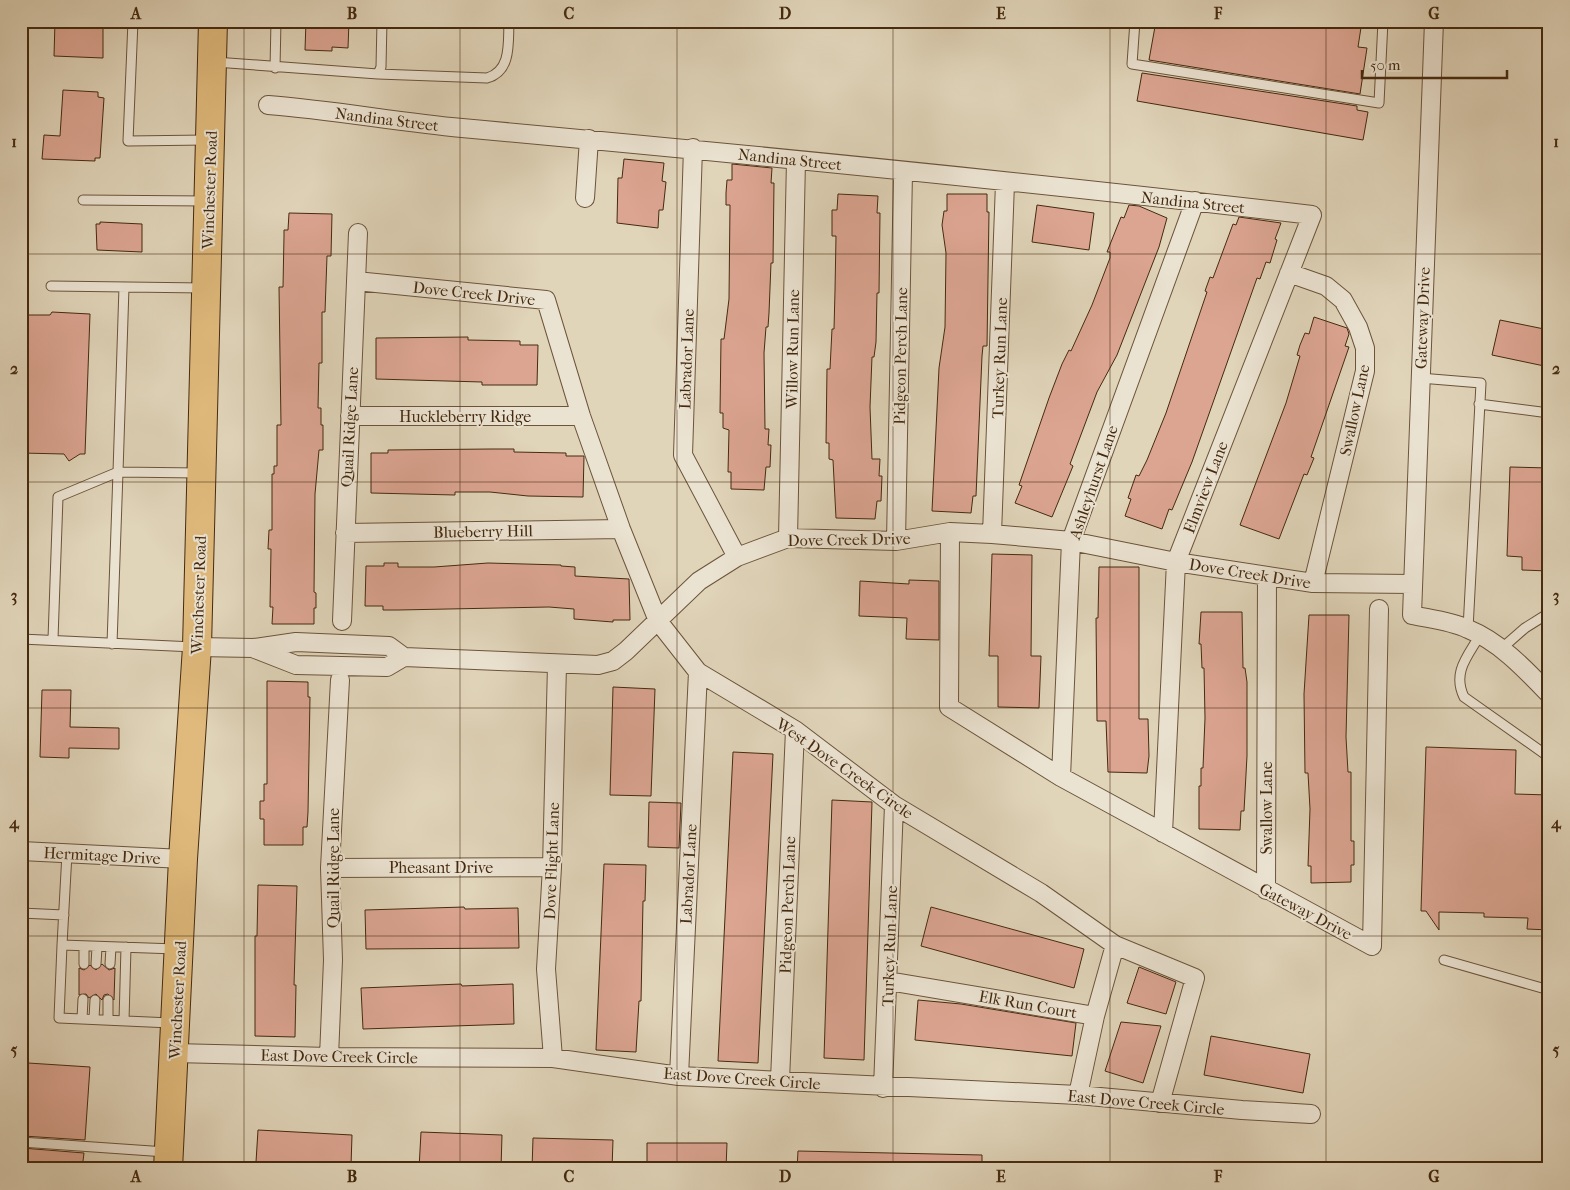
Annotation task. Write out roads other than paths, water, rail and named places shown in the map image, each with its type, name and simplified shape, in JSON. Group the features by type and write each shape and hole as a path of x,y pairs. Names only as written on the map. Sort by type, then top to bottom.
{"main road":[{"name":"Winchester Road","path":"168,1161 183,859 197,647 213,21"}],"street":[{"name":"Gateway Drive","path":"1434,21 1412,615 1474,632"},
{"name":"Nandina Street","path":"268,105 310,108 420,124 693,148 1312,215"},
{"path":"585,198 589,140"},
{"name":"Labrador Lane","path":"693,148 683,455 737,557"},
{"name":"Willow Run Lane","path":"788,538 796,160"},
{"name":"Pidgeon Perch Lane","path":"896,541 903,172"},
{"name":"Turkey Run Lane","path":"992,534 1005,183"},
{"name":"Ashleyhurst Lane","path":"1062,777 1071,541 1195,201"},
{"name":"Elmview Lane","path":"1163,833 1176,562 1312,215"},
{"name":"Quail Ridge Lane","path":"342,621 358,233"},
{"name":"Swallow Lane","path":"1289,273 1326,286 1343,300 1358,327 1365,348 1365,370 1313,583"},
{"name":"Dove Creek Drive","path":"356,281 546,300 581,416 621,529 658,621 699,581 737,557 788,538 896,541 950,532 992,534 1071,541 1176,562 1313,583 1413,584"},
{"name":"Huckleberry Ridge","path":"350,416 581,416"},
{"name":"Blueberry Hill","path":"345,533 621,529"},
{"name":"Gateway Drive","path":"950,532 949,707 1062,777 1266,890 1372,946 1379,609"},
{"name":"Swallow Lane","path":"1266,890 1267,576"},
{"path":"197,647 254,648 296,642 389,646 404,657 557,665 598,665 613,661 658,621"},
{"name":"West Dove Creek Circle","path":"658,621 698,672 795,730 894,805 1040,893 1115,945 1195,978 1160,1103"},
{"path":"1474,632 1501,649 1549,694"},
{"name":"Quail Ridge Lane","path":"329,1056 333,960 330,868 342,644"},
{"path":"254,648 296,665 341,673 388,667 404,657"},
{"name":"Dove Flight Lane","path":"553,1058 546,969 552,867 557,665"},
{"name":"Labrador Lane","path":"679,1076 698,672"},
{"name":"Pidgeon Perch Lane","path":"780,1080 795,730"},
{"name":"Turkey Run Lane","path":"882,1088 894,805"},
{"name":"Hermitage Drive","path":"21,851 183,859"},
{"name":"Pheasant Drive","path":"330,868 552,867"},
{"name":"Elk Run Court","path":"888,981 1095,1016 1115,945"},
{"path":"1078,1096 1095,1016"},
{"name":"East Dove Creek Circle","path":"174,1053 553,1058 679,1076 780,1080 882,1088 1078,1096 1311,1114"}],"lane":[{"path":"133,21 128,140 210,140"},
{"path":"275,68 276,21"},
{"path":"378,74 381,67 382,21"},
{"path":"212,62 378,74 487,78 496,75 504,66 508,53 509,21"},
{"path":"1135,21 1132,64 1380,103 1383,21"},
{"path":"83,200 208,201"},
{"path":"51,286 206,288"},
{"path":"112,644 124,287"},
{"path":"1420,378 1481,383 1474,632 1459,672 1459,686 1464,697 1549,756"},
{"path":"1479,404 1549,413"},
{"path":"53,639 58,497 118,472 201,473"},
{"path":"1501,649 1525,628 1549,613"},
{"path":"21,638 197,647"},
{"path":"66,853 59,1018 176,1023"},
{"path":"21,913 64,915"},
{"path":"62,945 179,949"},
{"path":"84,946 84,964"},
{"path":"96,964 97,947"},
{"path":"110,964 111,947"},
{"path":"124,1020 126,948"},
{"path":"1444,960 1549,990"},
{"path":"82,1019 83,999"},
{"path":"94,1020 95,1000"},
{"path":"108,1000 108,1020"},
{"path":"21,1142 168,1161"}]}
